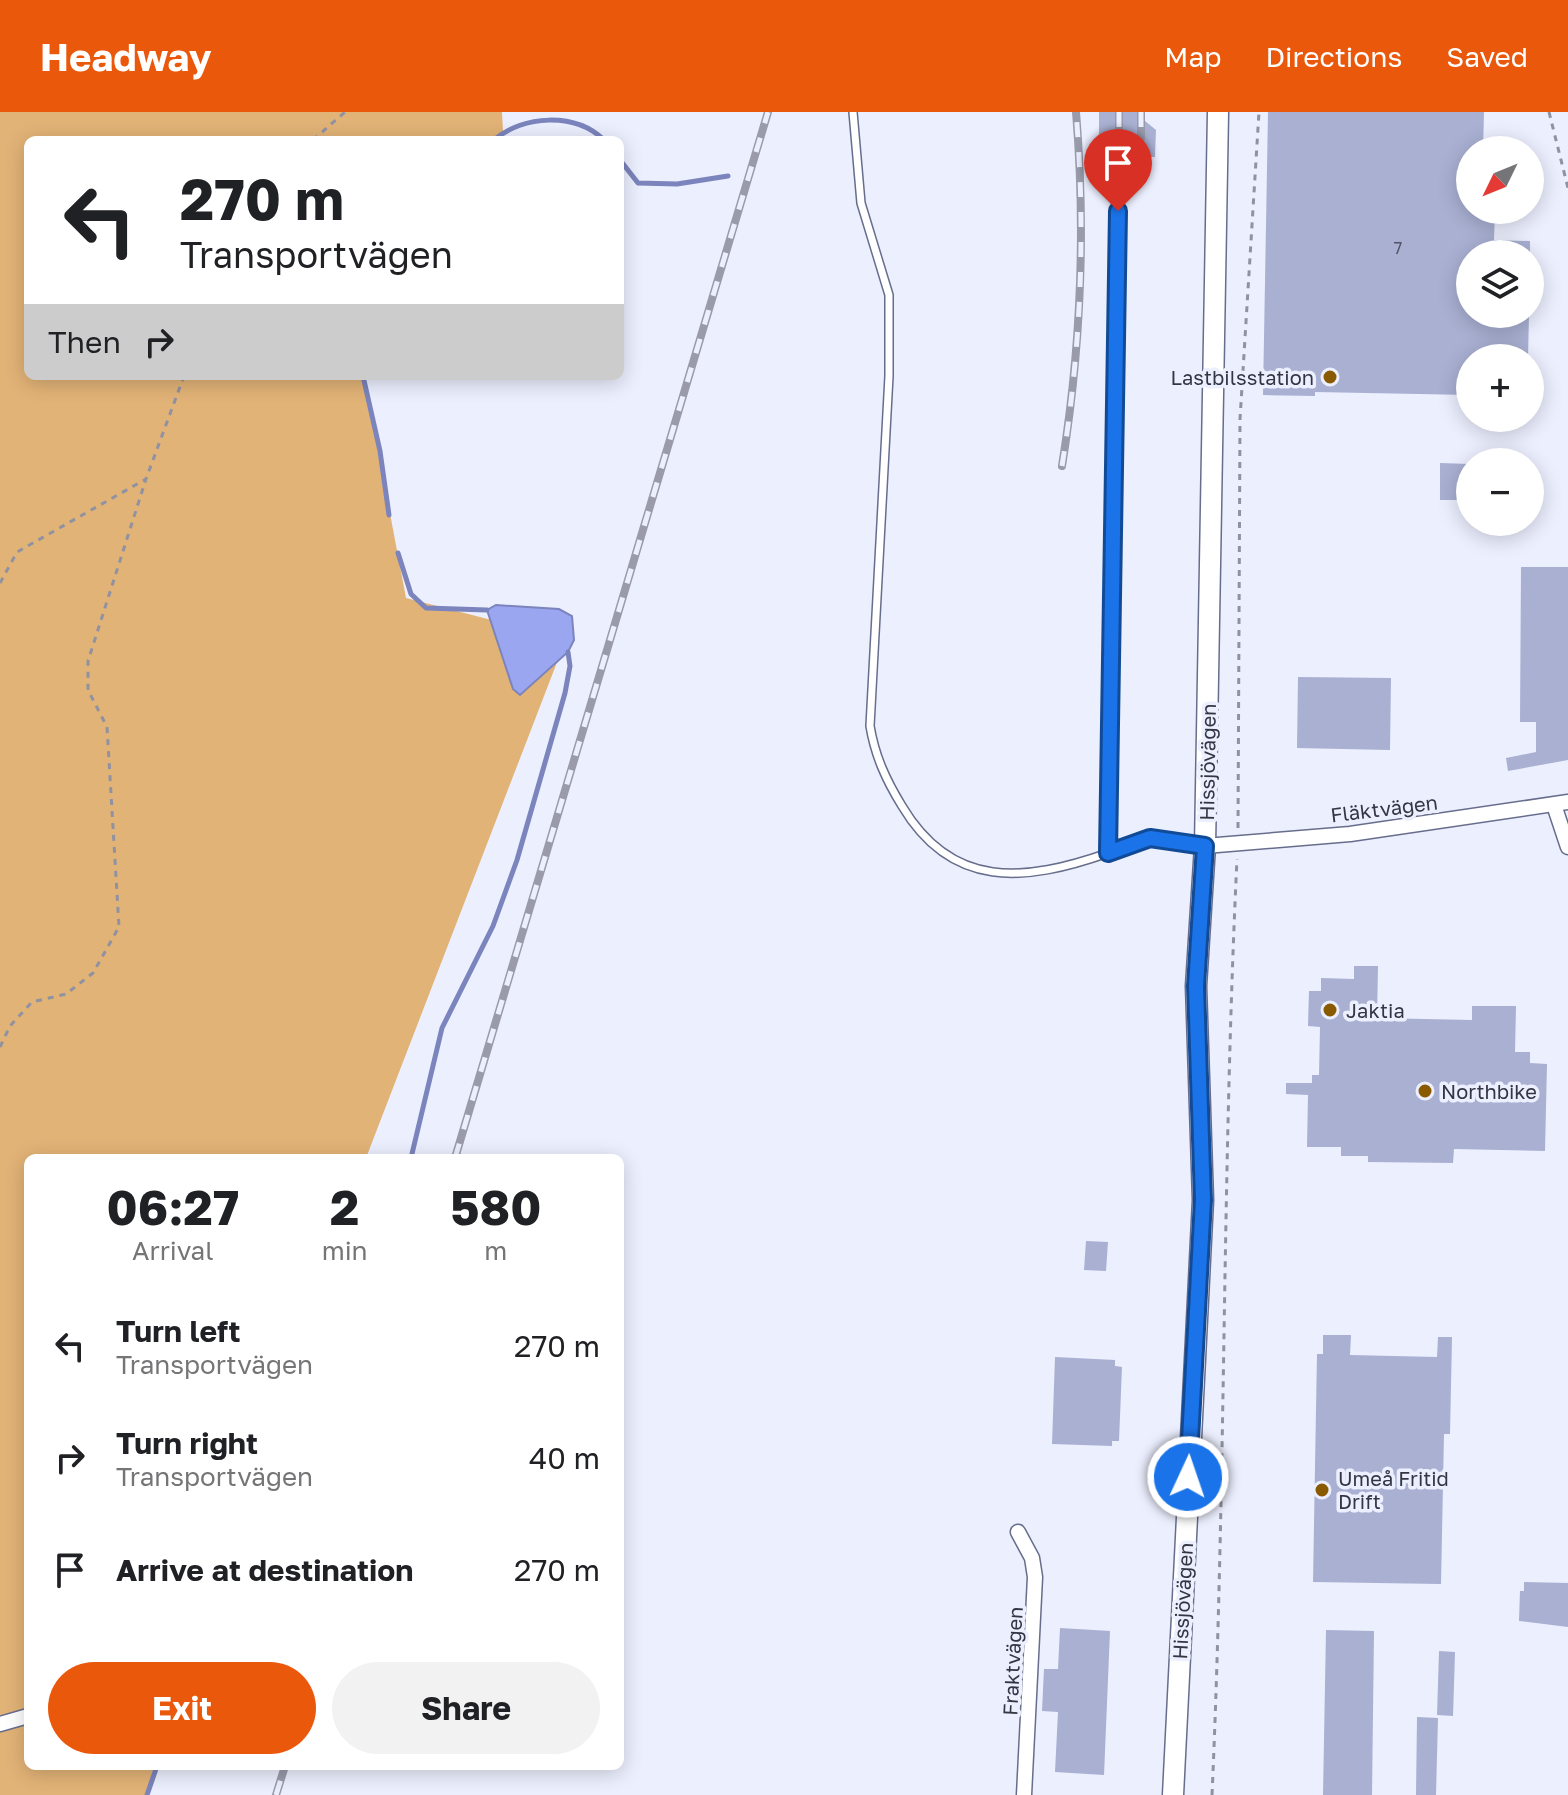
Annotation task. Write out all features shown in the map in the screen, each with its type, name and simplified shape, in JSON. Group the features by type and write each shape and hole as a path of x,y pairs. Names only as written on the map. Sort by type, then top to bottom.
{"main road":[{"name":"Hissjövägen","path":"1173,1795 1203,1200 1196,986 1205,846 1218,112"}],"street":[{"name":"Fläktvägen","path":"1205,846 1350,834 1561,803"},
{"path":"1561,803 1568,847"},
{"name":"Fraktvägen","path":"1018,1532 1032,1558 1035,1577 1024,1795"},
{"path":"0,1724 24,1717"}],"lane":[{"path":"853,112 861,203 889,295 889,376 870,726 874,754 905,813 928,844 961,866 996,872 1058,870 1150,838 1205,846"},
{"path":"1108,853 1118,211"}],"path":[{"path":"318,136 345,112"},
{"path":"1212,1795 1220,1601 1228,1033 1237,843 1240,419 1259,112"},
{"path":"1549,112 1568,188"},
{"path":"0,1047 10,1026 32,1002 66,994 93,973 119,927 107,727 88,690 88,661 146,479 183,380"},
{"path":"0,583 17,552 146,479"}],"shaded area":[{"path":"0,112 502,112 503,131 499,136 24,136 24,380 365,380 406,598 566,639 368,1154 24,1154 24,1770 154,1770 148,1795 0,1795"}],"water":[{"path":"496,605 559,609 572,616 574,640 568,652 520,695 513,689 487,610"}],"building":[{"path":"1099,112 1145,112 1145,121 1156,130 1155,157 1117,156 1110,138 1099,137"},
{"path":"1268,112 1484,112 1483,136 1456,136 1456,224 1495,224 1494,240 1456,240 1456,328 1529,328 1528,344 1456,344 1456,395 1315,392 1315,396 1263,395"},
{"path":"1440,463 1456,464 1456,500 1440,500"},
{"path":"1521,567 1568,567 1568,760 1508,771 1506,758 1536,752 1536,722 1520,722"},
{"path":"1298,677 1391,678 1390,750 1297,748"},
{"path":"1354,966 1378,966 1377,1018 1472,1020 1472,1006 1516,1006 1515,1052 1530,1052 1530,1063 1547,1064 1545,1151 1454,1149 1453,1163 1368,1162 1368,1156 1341,1156 1341,1147 1307,1147 1308,1095 1286,1094 1286,1083 1312,1083 1312,1075 1319,1075 1320,1027 1308,1026 1309,991 1321,991 1321,978 1354,979"},
{"path":"1086,1241 1108,1242 1106,1271 1084,1270"},
{"path":"1323,1335 1351,1335 1350,1355 1437,1357 1438,1337 1452,1337 1450,1434 1444,1434 1441,1584 1313,1582 1317,1354 1323,1354"},
{"path":"1055,1357 1115,1360 1115,1366 1122,1367 1119,1441 1112,1441 1112,1446 1052,1444"},
{"path":"1524,1582 1568,1583 1568,1627 1519,1621 1520,1591 1524,1591"},
{"path":"1060,1628 1110,1631 1104,1775 1055,1772 1058,1712 1042,1711 1044,1669 1058,1669"},
{"path":"1326,1630 1374,1631 1372,1795 1323,1795"},
{"path":"1439,1651 1455,1652 1453,1716 1437,1715"},
{"path":"1417,1717 1438,1718 1436,1795 1416,1795"}],"waterway":[{"path":"500,136 519,126 549,120 579,125 599,136"},
{"path":"624,165 638,183 677,184 728,176"},
{"path":"364,380 380,451 389,515"},
{"path":"398,553 411,594 426,608 487,610"},
{"path":"412,1154 442,1028 493,926 517,860 565,693 570,666 568,652"},
{"path":"147,1795 156,1770"}],"railway":[{"path":"456,1154 768,112"},
{"path":"1062,466 1074,378 1080,290 1081,201 1076,112"},
{"path":"1119,112 1119,137"},
{"path":"1141,112 1141,138"},
{"path":"276,1795 284,1770"}],"place":[{"name":"Lastbilsstation","path":"1330,377"},
{"name":"Jaktia","path":"1330,1010"},
{"name":"Northbike","path":"1425,1091"},
{"name":"Umeå Fritid Drift","path":"1322,1490"}],"route":[{"path":"1118,211 1108,853 1150,838 1205,846 1196,986 1203,1200 1188,1477"}]}
